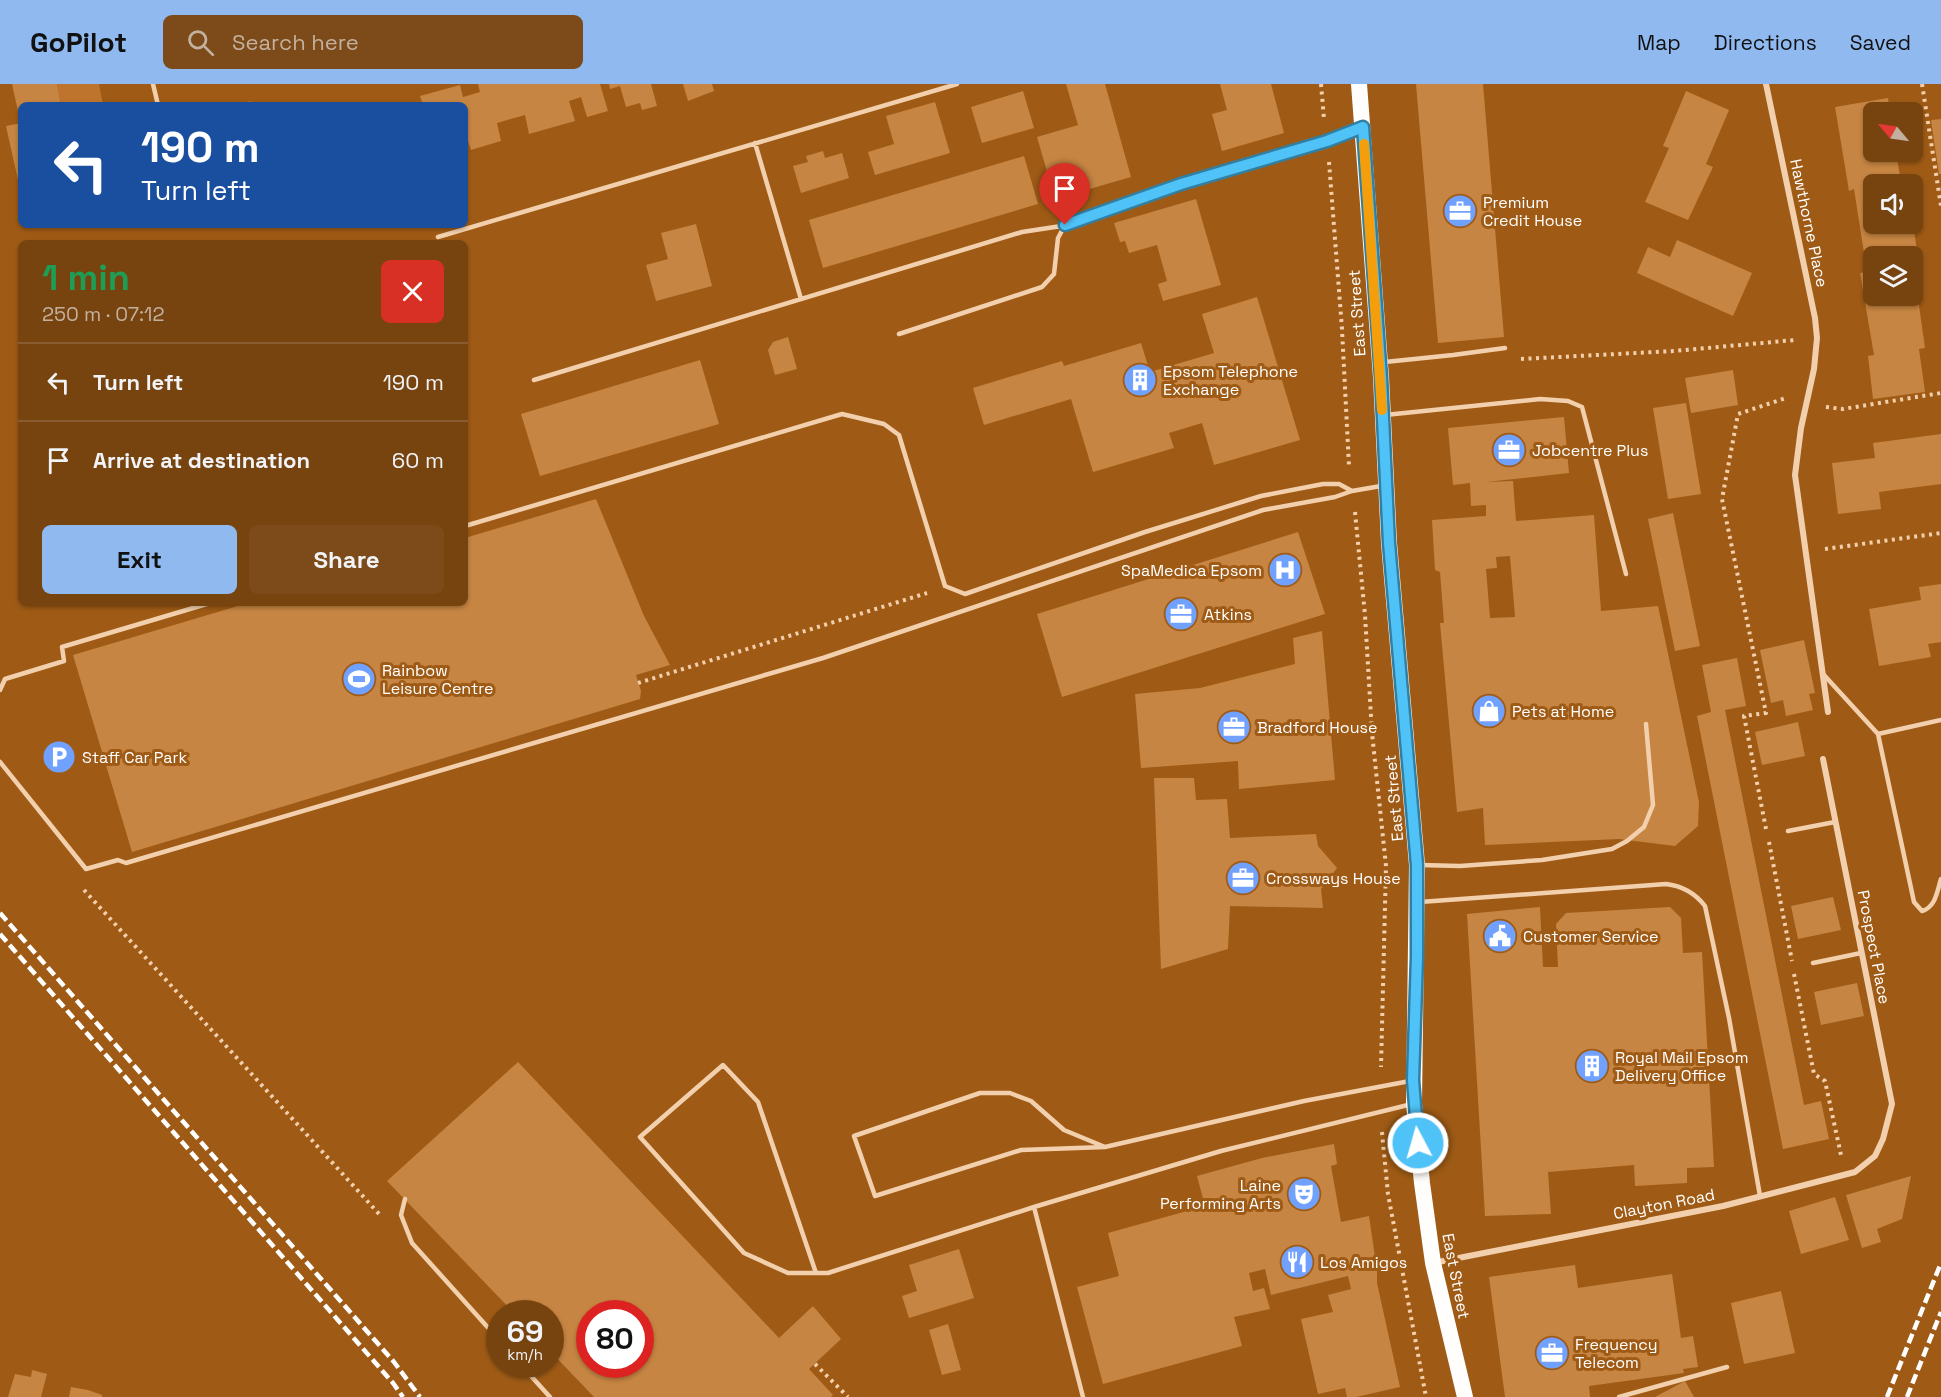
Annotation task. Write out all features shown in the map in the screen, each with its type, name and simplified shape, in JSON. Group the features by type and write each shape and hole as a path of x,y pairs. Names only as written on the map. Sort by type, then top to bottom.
{"highway":[{"name":"East Street","path":"1359,84 1383,415 1389,543 1417,865 1414,1104 1433,1263 1465,1397"}],"street":[{"name":"Hawthorne Place","path":"1766,84 1815,318 1817,338 1810,391"},
{"path":"1810,391 1801,428 1795,475 1828,712"},
{"name":"Prospect Place","path":"1823,759 1892,1104 1883,1139"},
{"name":"Clayton Road","path":"1433,1263 1723,1206 1855,1172 1875,1156 1883,1139"}],"lane":[{"path":"153,84 157,102"},
{"path":"438,237 957,84"},
{"path":"899,334 1042,287 1054,274 1058,238 1065,225 1181,184 1327,141 1363,127"},
{"path":"755,143 801,299"},
{"path":"534,380 1022,232 1068,225"},
{"path":"1379,363 1505,348"},
{"path":"1383,415 1540,399 1568,401 1582,407 1626,574"},
{"path":"468,525 842,414 884,424 899,435 945,586 965,594 1145,532 1261,496 1323,484 1339,484 1352,491"},
{"path":"0,762 86,869 118,860 126,863 823,658 1263,510 1387,485"},
{"path":"0,690 5,679 64,661 62,647 200,606"},
{"path":"1822,674 1878,734 1914,902 1922,911 1929,909 1934,902 1941,879"},
{"path":"1878,734 1941,720"},
{"path":"1417,865 1460,866 1542,860 1612,849 1627,841 1644,827 1653,805 1646,724"},
{"path":"1788,831 1835,822"},
{"path":"1417,902 1666,884 1678,885 1698,898 1705,906 1729,1018 1760,1196"},
{"path":"1813,963 1862,953"},
{"path":"816,1273 758,1102 723,1065 640,1137 744,1254 788,1273 816,1273 828,1273 1034,1207 1221,1151 1414,1104"},
{"path":"1105,1147 1064,1130 1031,1101 1010,1093 980,1093 854,1136 875,1196 1021,1150 1105,1147 1304,1101 1413,1080"},
{"path":"405,1199 401,1215 412,1243 486,1325"},
{"path":"1034,1207 1083,1397"},
{"path":"1619,1397 1727,1367"},
{"path":"533,1378 550,1397"}],"path":[{"path":"1321,84 1323,113"},
{"path":"1922,84 1941,206"},
{"path":"1329,166 1342,329 1349,467"},
{"path":"1512,360 1674,351 1817,338"},
{"path":"1810,391 1738,414 1722,499 1766,713 1744,716 1814,1074 1825,1081 1846,1174"},
{"path":"1807,404 1843,409 1941,393"},
{"path":"1356,522 1365,615 1372,733 1386,866 1381,1059"},
{"path":"1806,552 1941,533"},
{"path":"638,683 936,591"},
{"path":"86,869 82,888 382,1218 412,1243"},
{"path":"1382,1136 1388,1194 1426,1397"},
{"path":"815,1364 848,1397"}],"shaded area":[{"path":"57,84 99,84 102,102 60,102"}],"building":[{"path":"12,84 57,84 60,102 18,102 18,111"},
{"path":"478,84 600,84 608,111 587,117 581,97 569,101 575,121 529,134 525,115 497,123 501,141 471,150 468,141 468,102 422,102 420,96 460,85 463,97 480,92"},
{"path":"609,84 651,84 657,106 642,110 640,103 626,107 620,86 610,89"},
{"path":"683,84 712,84 714,91 688,101"},
{"path":"1066,84 1105,84 1131,177 1055,199 1037,137 1078,125"},
{"path":"1220,84 1271,84 1284,133 1222,151 1212,114 1227,110"},
{"name":"Premium Credit House","path":"1416,84 1483,84 1504,337 1438,343"},
{"path":"1023,91 1034,128 982,143 971,107"},
{"path":"1686,91 1729,110 1706,164 1713,167 1688,220 1645,202 1669,148 1663,146"},
{"path":"1888,98 1889,102 1864,102"},
{"path":"935,102 950,153 875,175 868,152 894,144 886,116"},
{"path":"1863,102 1863,162 1898,162 1900,174 1863,174 1863,234 1914,234 1916,246 1863,246 1854,189 1849,191 1835,107"},
{"path":"1941,119 1941,174 1939,174 1931,120"},
{"path":"18,124 18,180 6,126"},
{"path":"823,151 825,158 842,153 849,178 801,193 793,166 808,162 806,156"},
{"path":"1024,156 1038,204 823,268 809,220"},
{"path":"1196,199 1221,285 1163,301 1158,284 1167,281 1157,245 1129,253 1125,241 1120,242 1114,223"},
{"path":"696,224 712,286 656,301 646,265 668,259 661,233"},
{"path":"1677,240 1752,273 1733,316 1637,273 1648,247 1670,257"},
{"path":"1860,273 1863,273 1863,291"},
{"name":"Epsom Telephone Exchange","path":"1257,297 1300,440 1214,465 1202,423 1169,433 1174,448 1093,472 1071,399 984,425 973,388 1062,361 1064,366 1141,343 1150,372 1214,353 1202,314"},
{"path":"1866,306 1919,306 1925,348 1919,349 1925,392 1873,399 1868,356 1874,355"},
{"path":"788,337 797,369 775,375 768,350 773,342"},
{"path":"700,360 719,424 540,476 521,414"},
{"path":"1733,370 1738,405 1691,413 1685,378"},
{"path":"1686,403 1701,494 1668,499 1653,408"},
{"path":"1564,417 1569,473 1486,482 1513,481 1516,521 1594,515 1601,611 1658,606 1699,802 1698,826 1675,846 1619,839 1485,845 1483,808 1457,812 1440,623 1444,623 1440,572 1435,570 1432,520 1486,516 1486,505 1471,506 1470,483 1453,485 1448,428","holes":["1510,556 1515,617 1490,618 1486,569 1497,568 1496,557"]},
{"path":"1941,434 1941,484 1879,492 1881,509 1838,514 1832,463 1875,458 1873,443"},
{"name":"Rainbow Leisure Centre","path":"596,499 644,616 670,665 636,675 641,691 640,699 132,852 73,655 238,606 468,606 468,537"},
{"path":"1673,513 1700,646 1675,651 1648,519"},
{"name":"Atkins","path":"1298,532 1325,614 1062,697 1037,614"},
{"path":"1941,584 1941,642 1928,644 1931,657 1879,666 1869,609 1921,600 1919,587"},
{"name":"Bradford House","path":"1322,631 1335,780 1239,789 1238,761 1141,768 1135,694 1200,688 1295,664 1293,638"},
{"path":"1804,640 1815,693 1809,694 1813,710 1786,716 1783,700 1771,703 1760,650"},
{"path":"1737,658 1746,706 1725,710 1804,1105 1821,1101 1829,1139 1783,1149 1697,716 1711,712 1702,665"},
{"path":"1798,722 1805,756 1762,765 1755,732"},
{"name":"Crossways House","path":"1154,778 1194,778 1196,800 1227,799 1230,838 1316,834 1318,846 1337,868 1321,889 1323,908 1230,906 1228,949 1161,969"},
{"path":"1833,897 1841,930 1798,939 1791,906"},
{"name":"Royal Mail Epsom Delivery Office","path":"1540,907 1543,967 1558,967 1556,924 1566,913 1670,907 1681,918 1683,953 1702,952 1714,1167 1687,1168 1687,1183 1635,1186 1634,1165 1548,1172 1551,1214 1485,1216 1467,914"},
{"path":"1857,983 1864,1016 1821,1025 1814,992"},
{"path":"518,1062 779,1338 813,1306 841,1339 809,1369 833,1395 831,1397 594,1397 564,1366 564,1300 502,1300 387,1181"},
{"path":"1334,1144 1337,1164 1331,1166 1341,1222 1369,1216 1377,1283 1400,1387 1356,1397 1347,1397 1345,1388 1318,1394 1301,1319 1333,1312 1328,1295 1351,1289 1348,1276 1271,1295 1265,1269 1249,1273 1253,1291 1264,1288 1270,1309 1234,1317 1242,1346 1103,1384 1077,1287 1119,1276 1108,1233 1205,1206 1197,1176 1262,1158"},
{"path":"1911,1176 1902,1219 1877,1229 1881,1242 1862,1248 1846,1195"},
{"path":"1835,1197 1849,1240 1801,1254 1789,1211"},
{"path":"959,1249 974,1298 909,1318 902,1296 917,1291 909,1265"},
{"path":"1575,1265 1578,1288 1672,1274 1681,1338 1693,1336 1698,1367 1683,1369 1684,1373 1589,1386 1590,1397 1505,1397 1489,1277"},
{"path":"1781,1291 1795,1353 1744,1364 1731,1303"},
{"path":"948,1324 961,1370 942,1375 929,1330"},
{"path":"32,1370 47,1374 41,1397 8,1397 15,1374 31,1377"},
{"path":"1685,1381 1694,1397 1655,1397"},
{"path":"71,1387 88,1390 102,1397 69,1397"}],"railway":[{"path":"0,913 394,1362 420,1397"},
{"path":"0,934 403,1397"},
{"path":"1887,1397 1941,1263"},
{"path":"1907,1397 1941,1312"}],"slow traffic":[{"path":"1364,144 1382,410"}],"place":[{"name":"Premium Credit House","path":"1460,211"},
{"name":"Epsom Telephone Exchange","path":"1140,380"},
{"name":"Jobcentre Plus","path":"1509,450"},
{"name":"SpaMedica Epsom","path":"1285,570"},
{"name":"Atkins","path":"1181,614"},
{"name":"Rainbow Leisure Centre","path":"359,679"},
{"name":"Pets at Home","path":"1489,711"},
{"name":"Bradford House","path":"1234,727"},
{"name":"Staff Car Park","path":"59,757"},
{"name":"Crossways House","path":"1243,878"},
{"name":"Customer Service","path":"1500,936"},
{"name":"Royal Mail Epsom Delivery Office","path":"1592,1066"},
{"name":"Laine Performing Arts","path":"1304,1194"},
{"name":"Los Amigos","path":"1297,1262"},
{"name":"Frequency Telecom","path":"1552,1353"}],"route":[{"path":"1065,225 1181,184 1327,141 1363,127 1381,377 1389,543 1417,865 1413,1080 1418,1143"}]}
